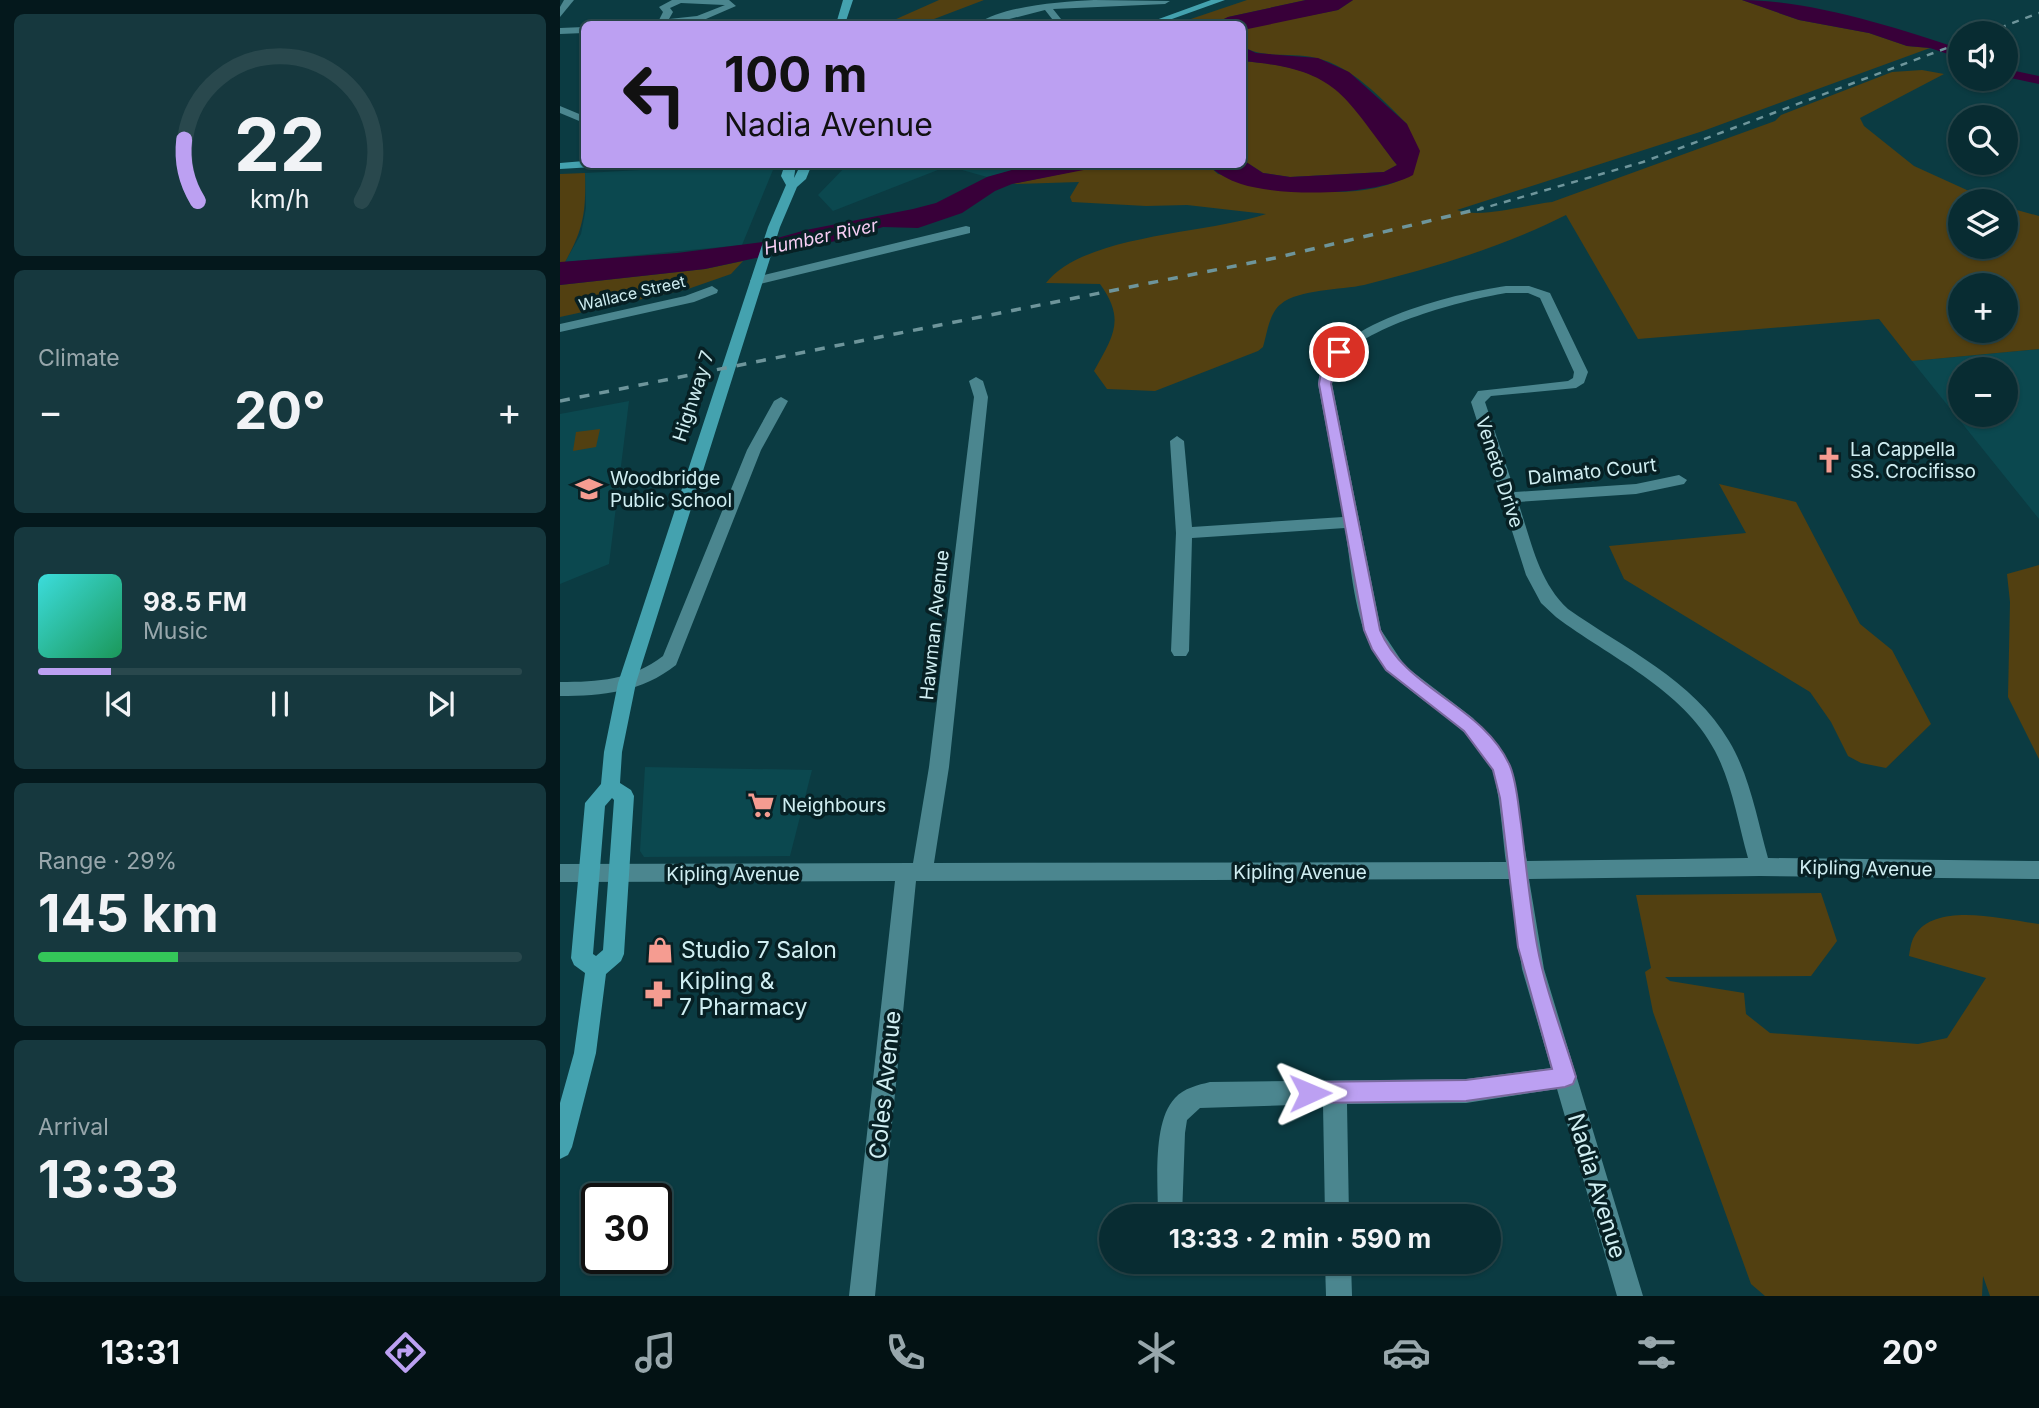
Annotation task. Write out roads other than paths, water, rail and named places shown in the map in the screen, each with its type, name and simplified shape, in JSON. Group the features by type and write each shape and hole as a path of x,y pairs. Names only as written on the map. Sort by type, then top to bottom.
{"main road":[{"path":"842,21 848,0"},
{"path":"852,21 859,0"},
{"path":"1159,21 1220,0"},
{"path":"560,166 581,165"},
{"name":"Highway 7","path":"790,168 787,176 792,185"},
{"name":"Highway 7","path":"596,969 582,958 595,803 610,787 613,752 627,683 774,227 792,185 802,177 805,168"},
{"path":"560,1147 585,1053 596,969 613,954 624,796 610,787"}],"street":[{"path":"991,21 1046,6 1165,1"},
{"path":"664,21 668,12 664,7 673,2 726,2 731,6 699,19 675,21"},
{"path":"560,14 565,3"},
{"path":"1046,6 1058,21"},
{"path":"560,31 581,30"},
{"path":"560,109 581,119"},
{"path":"758,276 965,229"},
{"name":"Veneto Drive","path":"1518,871 1502,768 1470,726 1410,682 1386,659 1372,630 1325,384 1333,359 1355,340 1457,299 1486,291 1525,288 1536,290 1545,296 1578,363 1581,376 1571,385 1490,392 1478,397 1479,409 1534,575 1547,598 1577,624 1676,693 1701,716 1724,750 1760,867"},
{"name":"Wallace Street","path":"560,328 689,299 712,290"},
{"name":"Hawman Avenue","path":"914,873 939,767 981,397 976,381"},
{"path":"560,689 606,688 627,683 650,676 670,660 754,450 781,401"},
{"path":"1177,440 1184,533 1180,651"},
{"name":"Dalmato Court","path":"1509,498 1636,489 1679,480"},
{"path":"1184,533 1351,522"},
{"name":"Kipling Avenue","path":"560,873 1518,871 1760,867 2039,870"},
{"name":"Nadia Avenue","path":"1518,871 1532,969 1630,1296"},
{"name":"Coles Avenue","path":"862,1296 914,873"},
{"path":"1171,1204 1174,1126 1178,1111 1193,1097 1210,1094 1466,1091 1565,1077"},
{"path":"1335,1092 1337,1204"},
{"path":"1338,1274 1339,1296"}],"water":[{"path":"1306,0 1353,0 1338,10 1246,29 1246,21 1220,21"},
{"path":"1742,0 1768,1 1852,16 1948,45 1948,54 1930,48 1907,46 1869,33 1799,20"},
{"path":"1246,48 1256,53 1318,58 1349,72 1407,124 1420,151 1413,175 1396,182 1353,191 1304,192 1241,184 1215,171 1212,168 1246,168 1246,162 1263,173 1290,177 1384,172 1397,165 1336,90 1320,79 1275,65 1246,61"},
{"path":"1019,168 1094,168 1012,184 995,191 962,213 918,228 883,227 840,240 705,269 560,285 560,262 677,253 763,242 806,230 936,203 987,177"}],"waterway":[{"name":"Humber River","path":"2018,76 2039,80"}],"railway":[{"path":"2018,21 2039,13"},
{"path":"1477,210 1643,162 1948,48"},
{"path":"560,401 1275,258 1483,208"}],"place":[{"name":"La Cappella SS. Crocifisso","path":"1829,460"},
{"name":"Woodbridge Public School","path":"589,489"},
{"name":"Neighbours","path":"761,805"},
{"name":"Studio 7 Salon","path":"660,950"},
{"name":"Kipling & 7 Pharmacy","path":"658,994"}]}
